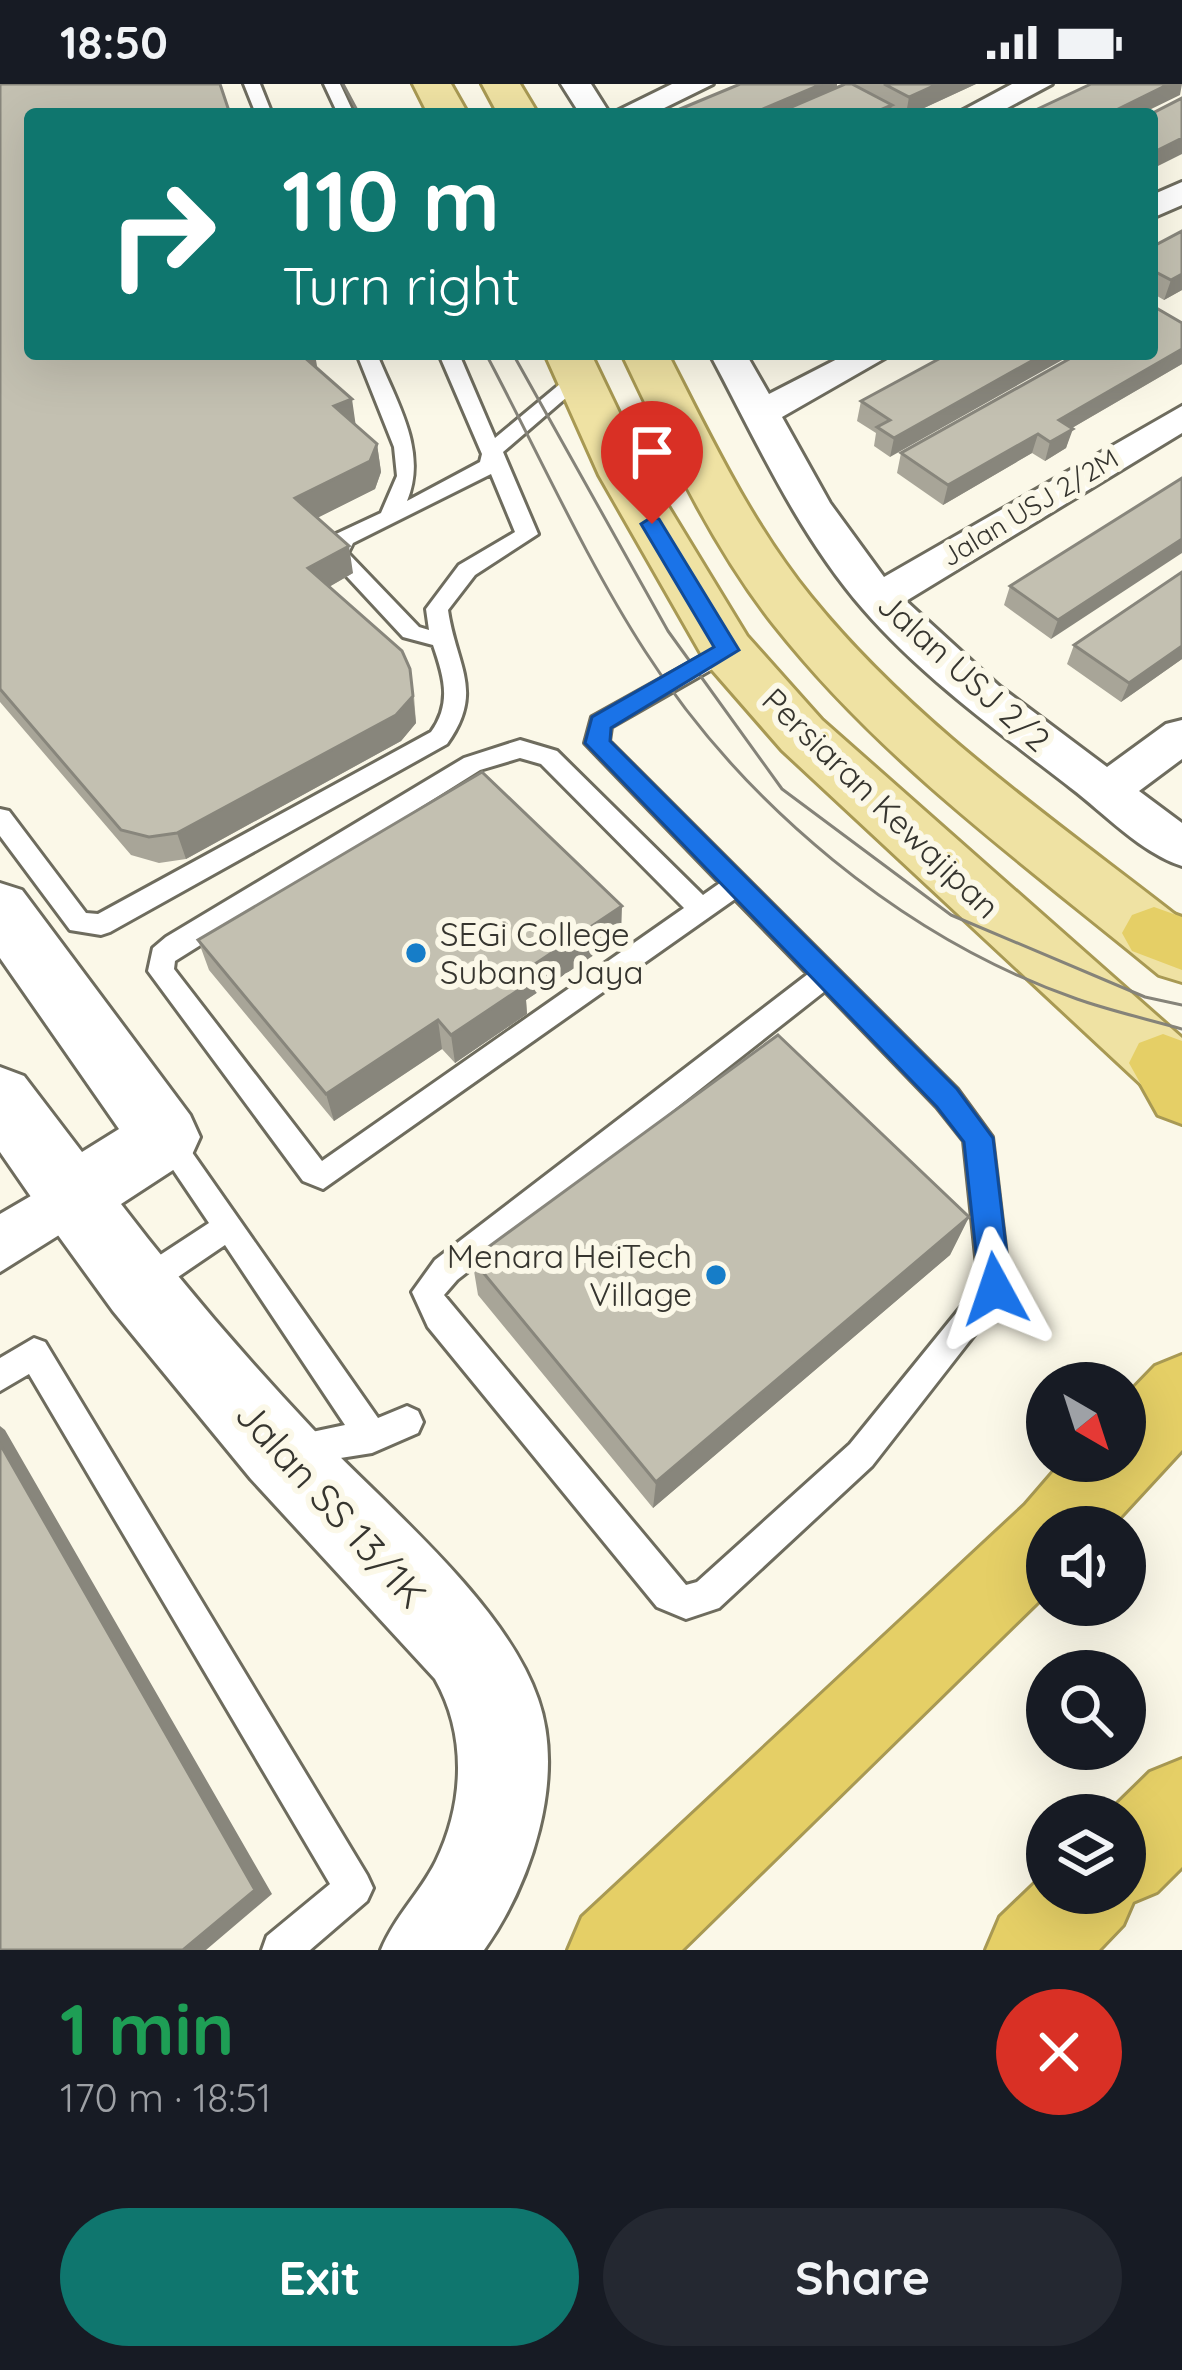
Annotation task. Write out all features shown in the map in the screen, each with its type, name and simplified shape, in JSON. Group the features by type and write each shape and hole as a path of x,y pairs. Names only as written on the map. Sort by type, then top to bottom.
{"highway":[{"path":"1146,1432 1182,1393"},
{"path":"1076,1506 1098,1482"},
{"path":"615,1950 1026,1557"},
{"path":"1146,1839 1182,1804"},
{"path":"1033,1950 1070,1914"}],"main road":[{"name":"Persiaran Kewajipan","path":"648,360 696,463 749,552 806,626 877,704 1173,944"},
{"name":"Persiaran Kewajipan","path":"573,366 624,475 727,650 802,735 1176,1078"}],"street":[{"path":"640,108 698,84"},
{"path":"984,108 1036,84"},
{"name":"Jalan USJ 2/2","path":"731,360 757,415 813,508 878,599 984,697 1182,848"},
{"path":"757,415 862,360"},
{"name":"Jalan USJ 2/2M","path":"878,599 1182,417"},
{"path":"1105,792 1182,736"},
{"path":"0,908 165,1137 0,1246"},
{"name":"Jalan SS 13/1K","path":"0,1096 139,1286 279,1451 465,1649 496,1704 503,1796 471,1890 428,1950"}],"lane":[{"path":"369,360 404,447 407,476 391,514"},
{"path":"0,818 79,923 101,925 440,738 457,718 461,701 436,609 467,571 527,534 452,360"},
{"path":"441,636 411,632 337,554 344,539 476,476 490,464 493,450 573,366"},
{"path":"727,650 600,723 595,731 608,758 947,1098 978,1138 995,1289 862,1455 706,1596 686,1602 669,1594 439,1317 427,1292 446,1270 825,976"},
{"path":"701,909 549,758 520,749 472,764 175,945 162,956 161,971 313,1172 323,1176 735,886"},
{"path":"165,1137 372,1437"},
{"path":"139,1286 229,1226"},
{"path":"0,1376 34,1353 354,1888 280,1950"},
{"path":"279,1451 372,1437 407,1422"}],"building":[{"path":"0,84 220,84 228,108 24,108 24,360 308,360 352,399 334,406 377,444 370,461 295,498 349,546 308,568 402,651 413,696 396,715 177,833 149,837 121,830 0,689"},
{"path":"740,84 822,84 765,108 682,108"},
{"path":"845,84 892,105 885,108 789,108"},
{"path":"884,84 938,84 909,97"},
{"path":"1091,84 1169,84 1120,108 1040,108"},
{"path":"1182,98 1182,138 1158,150 1158,110"},
{"path":"1182,231 1182,274 1171,280 1158,273 1158,244"},
{"path":"1158,309 1182,323 1182,349 1059,420 1073,429 1050,442 1038,434 948,485 901,453 1067,360 1158,360"},
{"path":"937,360 1033,360 894,438 877,427 890,420 861,401"},
{"path":"1182,478 1182,539 1058,620 1010,586"},
{"path":"1182,572 1182,646 1129,683 1074,645"},
{"name":"SEGi College Subang Jaya","path":"482,772 622,906 517,976 526,985 451,1035 438,1020 326,1094 198,940"},
{"name":"Menara HeiTech Village","path":"778,1035 969,1217 656,1482 472,1259"},
{"path":"0,1444 255,1890 183,1950 0,1950"}],"tram line":[{"path":"343,84 356,108"},
{"path":"489,360 582,542 645,651 685,707 779,813 890,903 950,941 1077,999 1182,1029"},
{"path":"516,360 668,631 782,789 951,915 1145,997 1182,1005"}],"place":[{"name":"SEGi College Subang Jaya","path":"416,953"},
{"name":"Menara HeiTech Village","path":"716,1275"}],"route":[{"path":"652,524 727,650 600,723 595,731 597,743 947,1098 978,1138 995,1289"}]}
